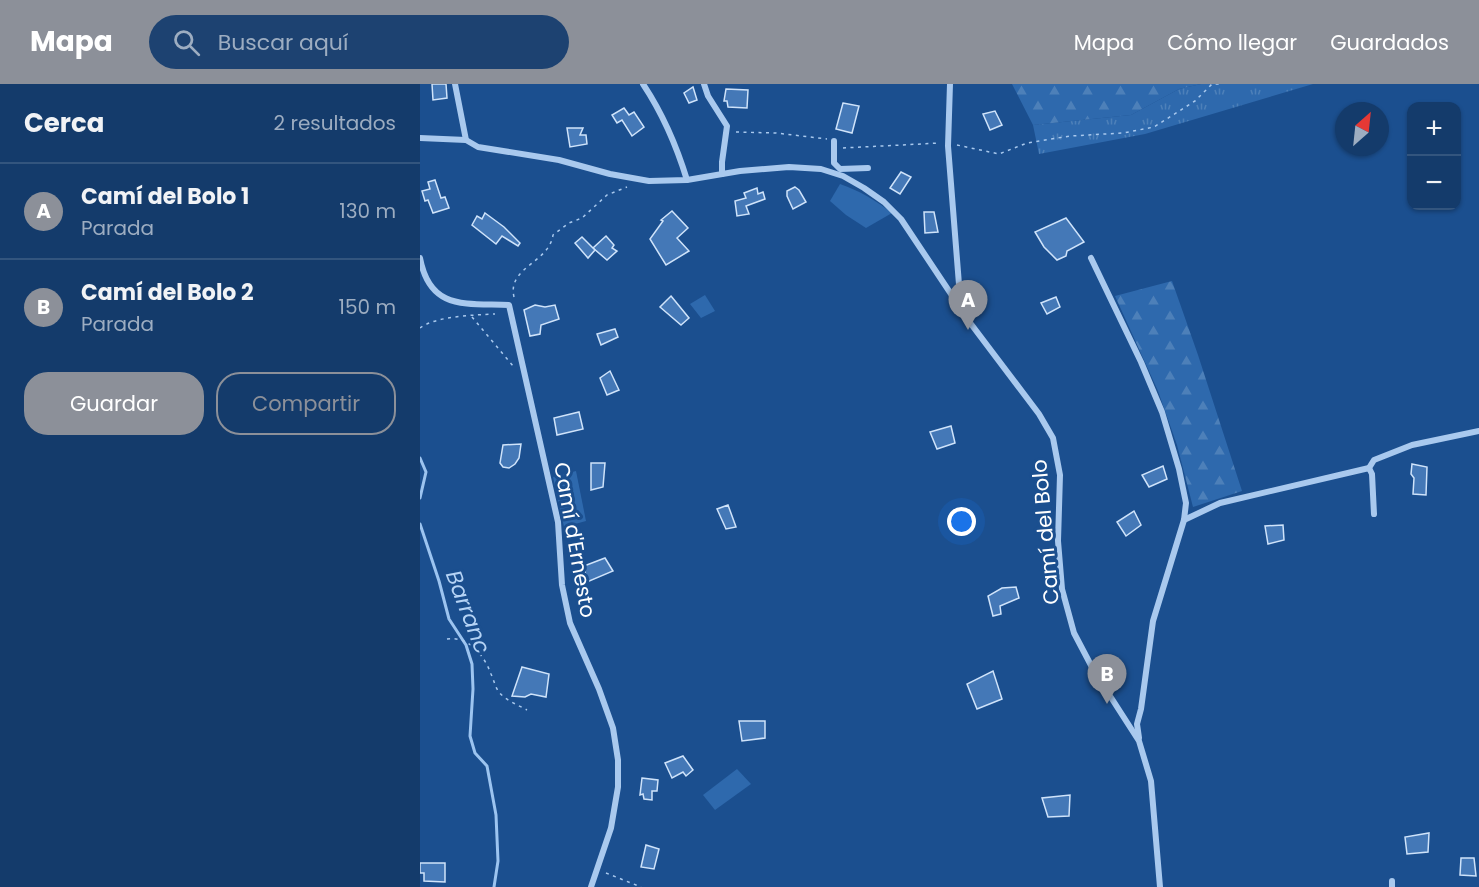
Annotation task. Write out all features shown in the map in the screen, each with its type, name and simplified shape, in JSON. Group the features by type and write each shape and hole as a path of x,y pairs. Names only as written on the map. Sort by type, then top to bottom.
{"street":[{"path":"455,84 466,140"},
{"path":"643,84 659,108 676,143 687,180"},
{"path":"704,84 708,96 727,126 722,162 723,174"},
{"path":"950,84 948,142 960,297 971,324"},
{"path":"420,138 466,140 478,147 560,160 610,174 649,181 687,180 789,167 825,170 868,168"},
{"path":"834,144 834,163 840,169"},
{"path":"825,170 843,176 864,188 902,219 971,324"},
{"path":"420,258 430,287 441,298 458,302 509,305 511,312"},
{"path":"1091,258 1142,362 1162,412 1186,503 1184,520 1153,621 1137,724 1139,741"},
{"name":"Camí d'Ernesto","path":"511,312 558,522 562,585 570,623 599,689 613,728 618,760 618,787 611,828 591,887"},
{"name":"Camí del Bolo","path":"971,324 1039,414 1053,438 1060,475 1058,541 1062,589 1074,633 1094,671 1139,741 1151,781 1160,887"},
{"path":"1184,520 1220,503 1369,468 1374,460 1412,445 1479,431"},
{"path":"1369,468 1372,474 1374,514"}],"path":[{"path":"726,132 776,134 850,149 861,146 948,142 999,154 1027,143 1070,136 1123,133 1154,127 1195,101 1212,84 1219,84"},
{"path":"516,276 541,256 552,242 553,235 569,223 582,218 607,195 626,187 637,179"},
{"path":"420,328 427,323 439,320 511,312"},
{"path":"471,315 513,366"},
{"path":"447,639 458,637 467,641 479,652 499,693 527,710"},
{"path":"597,870 641,887"}],"green space":[{"path":"1012,84 1201,84 1179,89 1131,115 1033,125"},
{"path":"1201,84 1313,84 1145,134 1039,154 1033,125 1131,115 1179,89"},
{"path":"840,184 867,196 892,213 866,228 830,201"},
{"path":"1172,281 1242,491 1193,507 1177,445 1158,391 1115,296"},
{"path":"705,295 715,311 701,318 690,304"},
{"path":"576,471 586,521 564,527 553,477"},
{"path":"737,769 751,784 715,810 703,795"}],"building":[{"path":"432,84 446,84 447,98 433,100"},
{"path":"693,87 697,100 689,103 684,93"},
{"path":"726,89 748,90 747,108 728,107 727,101 724,101"},
{"path":"843,103 859,106 852,133 836,129"},
{"path":"624,108 629,115 634,112 644,127 632,136 622,120 617,123 612,115"},
{"path":"995,111 1002,125 990,130 983,114"},
{"path":"567,128 583,128 580,135 586,135 587,144 570,147"},
{"path":"901,172 911,177 900,194 890,188"},
{"path":"435,180 441,198 445,197 449,208 433,213 422,191 430,189 428,182"},
{"path":"795,187 806,202 793,209 787,191"},
{"path":"757,188 758,194 763,192 765,199 746,206 749,214 737,216 735,201 746,198 744,193"},
{"path":"672,211 688,228 677,238 689,251 666,265 650,239 663,221 661,220"},
{"path":"924,212 934,212 938,232 925,233"},
{"path":"485,213 520,243 518,246 502,236 496,244 472,225 477,216 482,219"},
{"path":"1066,218 1084,242 1067,251 1066,256 1057,260 1044,247 1035,232"},
{"path":"606,236 614,245 612,248 617,251 607,260 593,248"},
{"path":"582,237 595,250 588,258 575,243"},
{"path":"671,296 689,318 681,325 660,307"},
{"path":"1056,297 1060,307 1047,314 1041,303"},
{"path":"535,305 545,307 555,305 559,319 541,325 540,334 530,336 524,310"},
{"path":"615,329 618,337 601,345 597,334"},
{"path":"610,371 619,390 607,395 600,378"},
{"path":"579,412 583,429 557,435 554,418"},
{"path":"951,426 955,443 937,449 930,432"},
{"path":"521,444 519,458 515,464 509,468 503,467 500,463 503,445"},
{"path":"591,463 605,463 603,487 591,490"},
{"path":"1412,464 1427,467 1426,495 1413,494"},
{"path":"1163,466 1167,479 1149,487 1142,475"},
{"path":"728,505 736,527 726,529 717,509"},
{"path":"1134,511 1141,525 1126,536 1117,522"},
{"path":"1283,525 1284,540 1268,544 1265,526"},
{"path":"605,558 613,571 587,582 584,566"},
{"path":"1016,587 1019,598 1000,606 1001,614 993,616 988,596 1002,588"},
{"path":"522,667 549,674 546,697 531,694 525,697 512,696"},
{"path":"993,671 1002,699 977,709 967,684"},
{"path":"739,721 765,721 765,738 742,741"},
{"path":"683,756 693,770 686,776 683,772 672,778 665,763"},
{"path":"642,778 658,780 657,791 652,791 652,800 644,799 643,794 640,795"},
{"path":"1070,795 1069,816 1048,817 1042,798"},
{"path":"1429,833 1428,852 1407,854 1405,837"},
{"path":"646,845 659,849 654,869 641,867"},
{"path":"1461,858 1474,858 1476,876 1460,875"},
{"path":"420,863 445,863 445,882 424,881 424,873 420,873"}],"waterway":[{"name":"Barranc","path":"420,458 426,472 420,498"},
{"name":"Barranc","path":"420,524 449,619 466,645 472,664 470,736 475,753 487,766 496,815 498,861 494,887"}],"place":[{"name":"Camí del Bolo 1","path":"968,330"},
{"name":"Camí del Bolo 2","path":"1107,704"}]}
